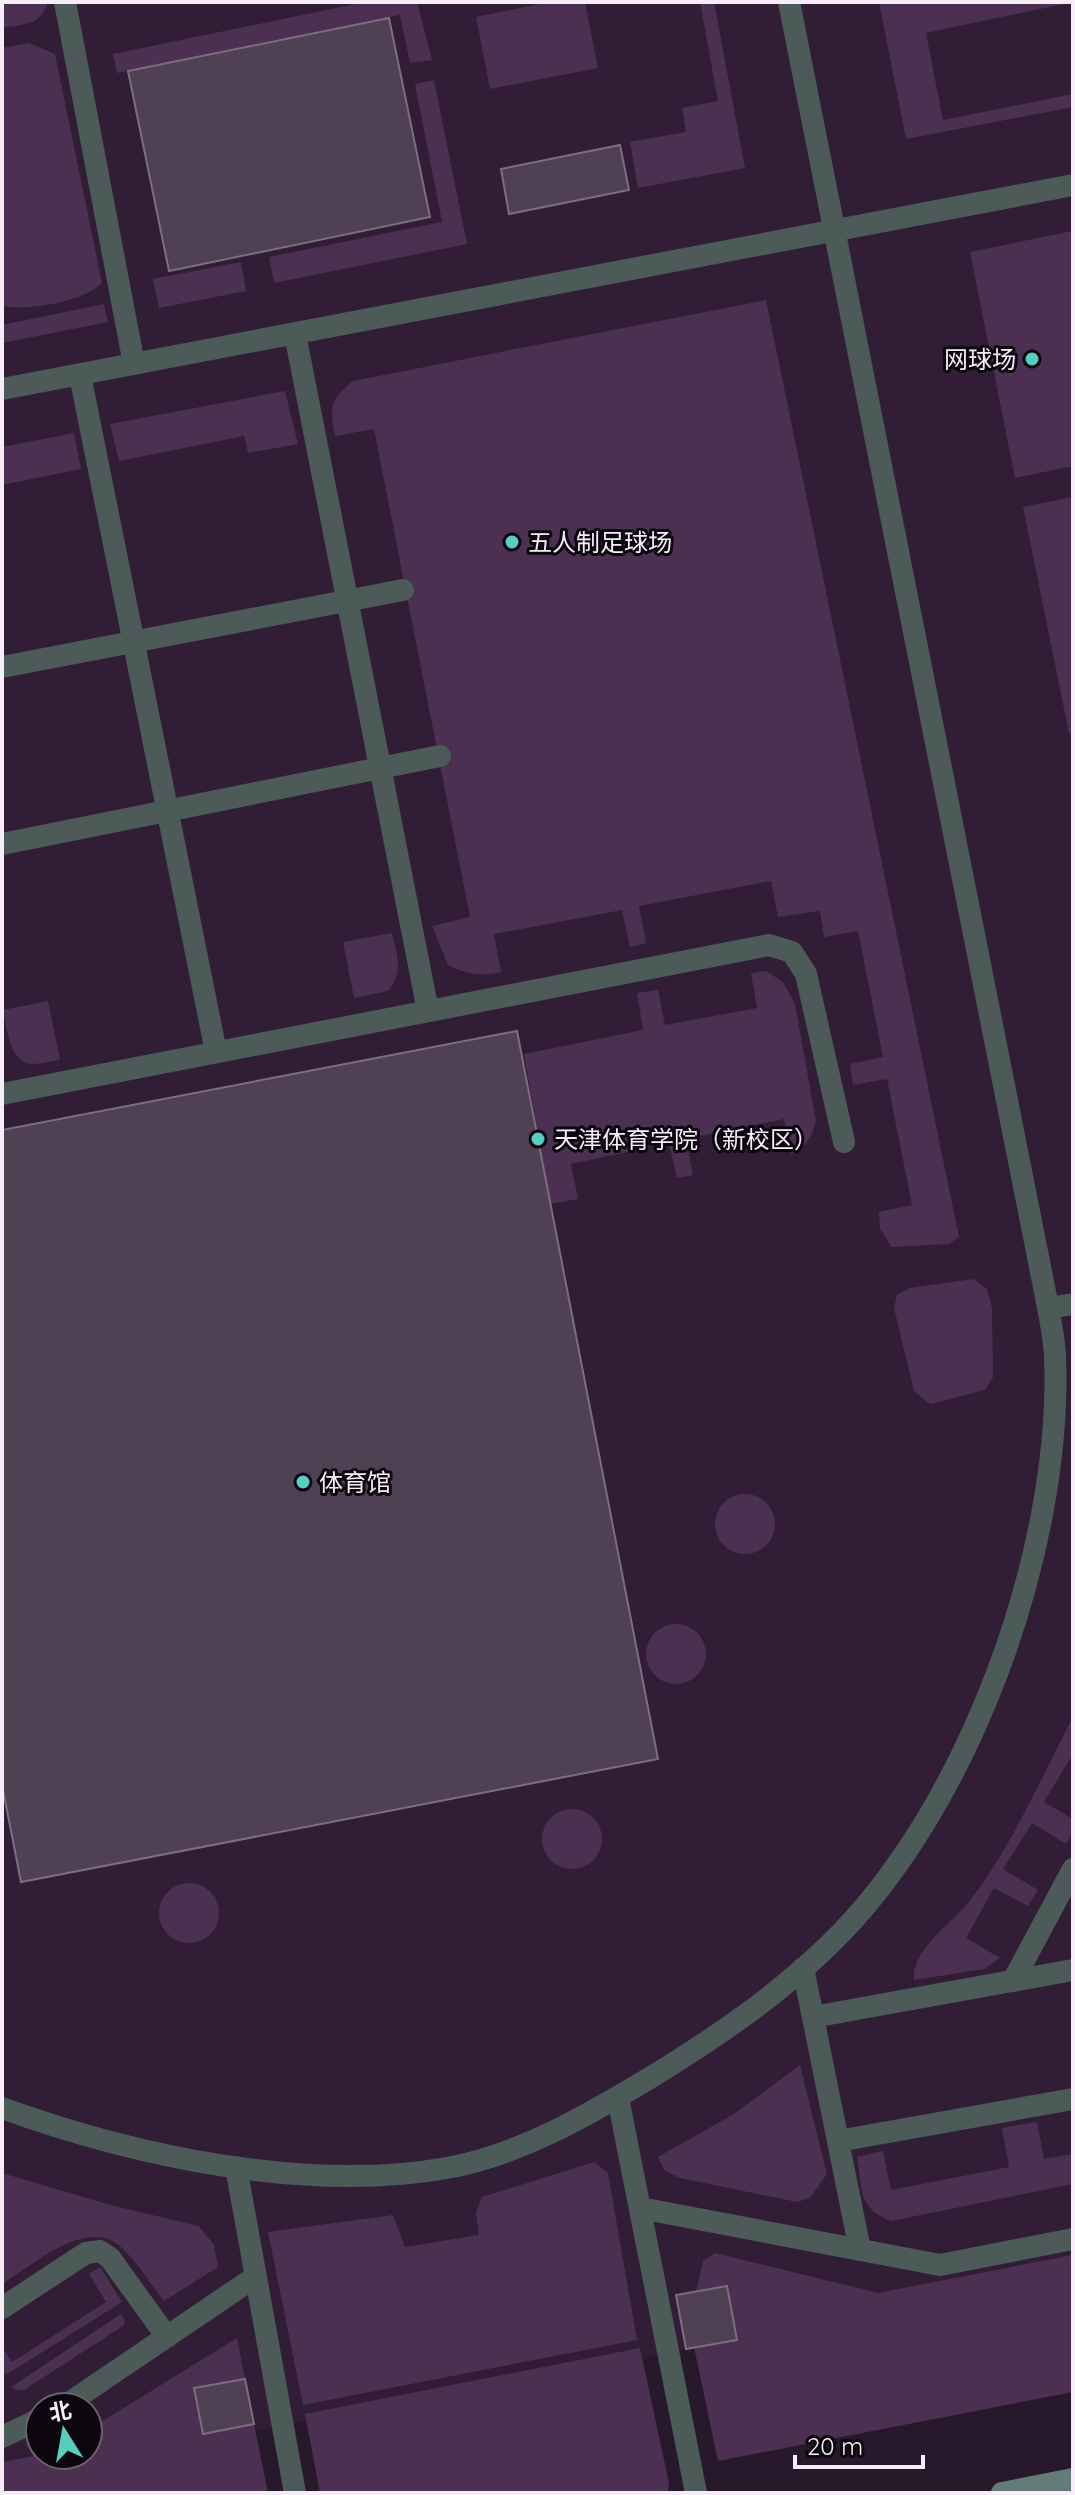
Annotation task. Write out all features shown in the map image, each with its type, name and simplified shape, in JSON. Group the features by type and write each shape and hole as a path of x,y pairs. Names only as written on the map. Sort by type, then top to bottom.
{"main road":[{"path":"1002,2493 1073,2479"}],"lane":[{"path":"65,2 134,364"},
{"path":"2,2108 63,2130 236,2167 314,2177 449,2168 515,2148 618,2098 715,2039 829,1945 880,1889 916,1836 948,1783 995,1680 1014,1628 1031,1565 1045,1490 1053,1423 1055,1368 1048,1308 789,2"},
{"path":"2,389 1073,185"},
{"path":"295,334 428,1011"},
{"path":"80,375 216,1052"},
{"path":"2,667 403,590"},
{"path":"2,844 440,756"},
{"path":"2,1094 769,945 792,952 806,974 844,1142"},
{"path":"1048,1308 1073,1304"},
{"path":"1013,1981 1073,1869"},
{"path":"803,1968 860,2250"},
{"path":"813,2017 1073,1970"},
{"path":"618,2098 696,2493"},
{"path":"838,2141 1073,2099"},
{"path":"236,2167 295,2493"},
{"path":"640,2208 940,2265 1073,2239"},
{"path":"2,2308 86,2253 100,2251 110,2258 167,2337"},
{"path":"87,2391 255,2277"},
{"path":"2,2437 24,2427"}],"shaded area":[{"name":"天津体育学院（新校区）","path":"2,2 1073,2 1073,2276 104,2460 104,2391 24,2391 24,2471 44,2471 2,2479"},
{"path":"2,2 48,2 36,20 2,28"},
{"path":"365,2 417,2 432,60 410,63 400,15 117,73 113,54"},
{"path":"549,2 585,2 598,68 490,89 476,17"},
{"path":"700,2 714,2 745,168 638,188 630,142 686,132 682,108 718,101"},
{"path":"879,2 1073,2 926,33 943,120 1073,94 1073,107 906,139"},
{"path":"29,43 55,54 102,283 94,290 69,300 13,307 2,306 2,48"},
{"path":"434,80 467,244 274,283 269,257 442,222 415,84"},
{"name":"网球场","path":"1073,231 1073,466 1015,478 970,252"},
{"path":"241,262 246,291 159,308 153,279"},
{"path":"766,300 959,1237 949,1244 891,1247 880,1228 879,1212 912,1205 887,1079 853,1085 850,1064 883,1057 858,931 824,937 820,911 778,917 771,881 639,906 646,943 630,947 622,910 494,934 501,972 474,974 448,965 432,926 470,917 374,429 335,436 333,405 339,394 353,381"},
{"path":"104,304 108,322 2,343 2,325"},
{"path":"285,391 298,444 248,453 244,436 119,461 110,424"},
{"path":"74,433 81,469 2,485 2,447"},
{"path":"1073,497 1073,733 1069,733 1023,507"},
{"path":"392,933 398,963 393,984 388,991 354,998 343,942"},
{"path":"766,971 783,982 795,1004 816,1121 804,1145 791,1154 784,1119 686,1139 693,1175 677,1178 669,1143 571,1164 578,1199 550,1204 524,1054 643,1030 637,993 658,990 665,1025 757,1008 751,973"},
{"path":"48,1001 60,1060 36,1064 25,1062 10,1043 3,1010"},
{"path":"973,1279 987,1289 992,1308 993,1377 985,1390 930,1404 914,1391 894,1308 897,1295 910,1288"},
{"path":"745,1494 756,1496 766,1503 773,1513 773,1535 766,1545 756,1552 745,1554 734,1552 724,1545 717,1535 715,1524 717,1513 724,1503 734,1496"},
{"path":"676,1624 687,1626 697,1633 704,1643 704,1665 697,1675 687,1682 676,1684 665,1682 655,1675 648,1665 646,1654 648,1643 655,1633 665,1626"},
{"path":"1073,1717 1073,1754 1044,1802 1073,1819 1073,1832 1066,1844 1032,1823 1003,1869 1038,1890 1028,1906 994,1888 966,1938 1000,1958 984,1969 914,1980 915,1969 925,1948 968,1903 998,1859"},
{"path":"572,1809 583,1811 593,1818 600,1828 600,1850 593,1860 583,1867 572,1869 561,1867 551,1860 544,1850 542,1839 544,1828 551,1818 561,1811"},
{"path":"189,1883 200,1885 210,1892 217,1902 217,1924 210,1934 200,1941 189,1943 178,1941 168,1934 161,1924 159,1913 161,1902 168,1892 178,1885"},
{"path":"800,2065 827,2174 810,2198 797,2202 680,2178 665,2171 658,2157 734,2114"},
{"path":"1037,2122 1044,2159 1073,2154 1073,2184 891,2221 872,2210 867,2203 861,2188 857,2157 883,2151 891,2190 1009,2167 1002,2128"},
{"path":"594,2162 608,2173 637,2340 303,2405 268,2232 393,2215 405,2247 479,2235 476,2213 482,2197"},
{"path":"2,2173 114,2206 199,2226 214,2245 218,2267 164,2301 122,2248 108,2239 93,2237 61,2246 2,2284"},
{"path":"715,2253 878,2293 1073,2255 1073,2392 718,2461 694,2347 737,2339 727,2286 696,2291 703,2261"},
{"path":"100,2267 122,2302 6,2375 2,2370 2,2347 12,2362 106,2302 89,2274"},
{"path":"121,2314 125,2321 123,2326 24,2390 11,2387"},
{"path":"237,2338 245,2379 195,2389 203,2433 254,2424 268,2493 2,2493 2,2462 24,2458 24,2471 104,2471 104,2420"},
{"path":"640,2348 669,2483 668,2493 320,2493 305,2414"}],"building":[{"path":"389,18 430,217 169,271 128,71"},
{"path":"620,145 629,190 509,214 501,169"},
{"name":"体育馆","path":"517,1031 658,1759 21,1882 2,1785 2,1130"},
{"path":"727,2286 737,2340 686,2349 676,2295"},
{"path":"245,2379 254,2424 203,2434 194,2388"}],"place":[{"name":"网球场","path":"1032,359"},
{"name":"五人制足球场","path":"512,542"},
{"name":"天津体育学院（新校区）","path":"538,1139"},
{"name":"体育馆","path":"303,1482"}]}
